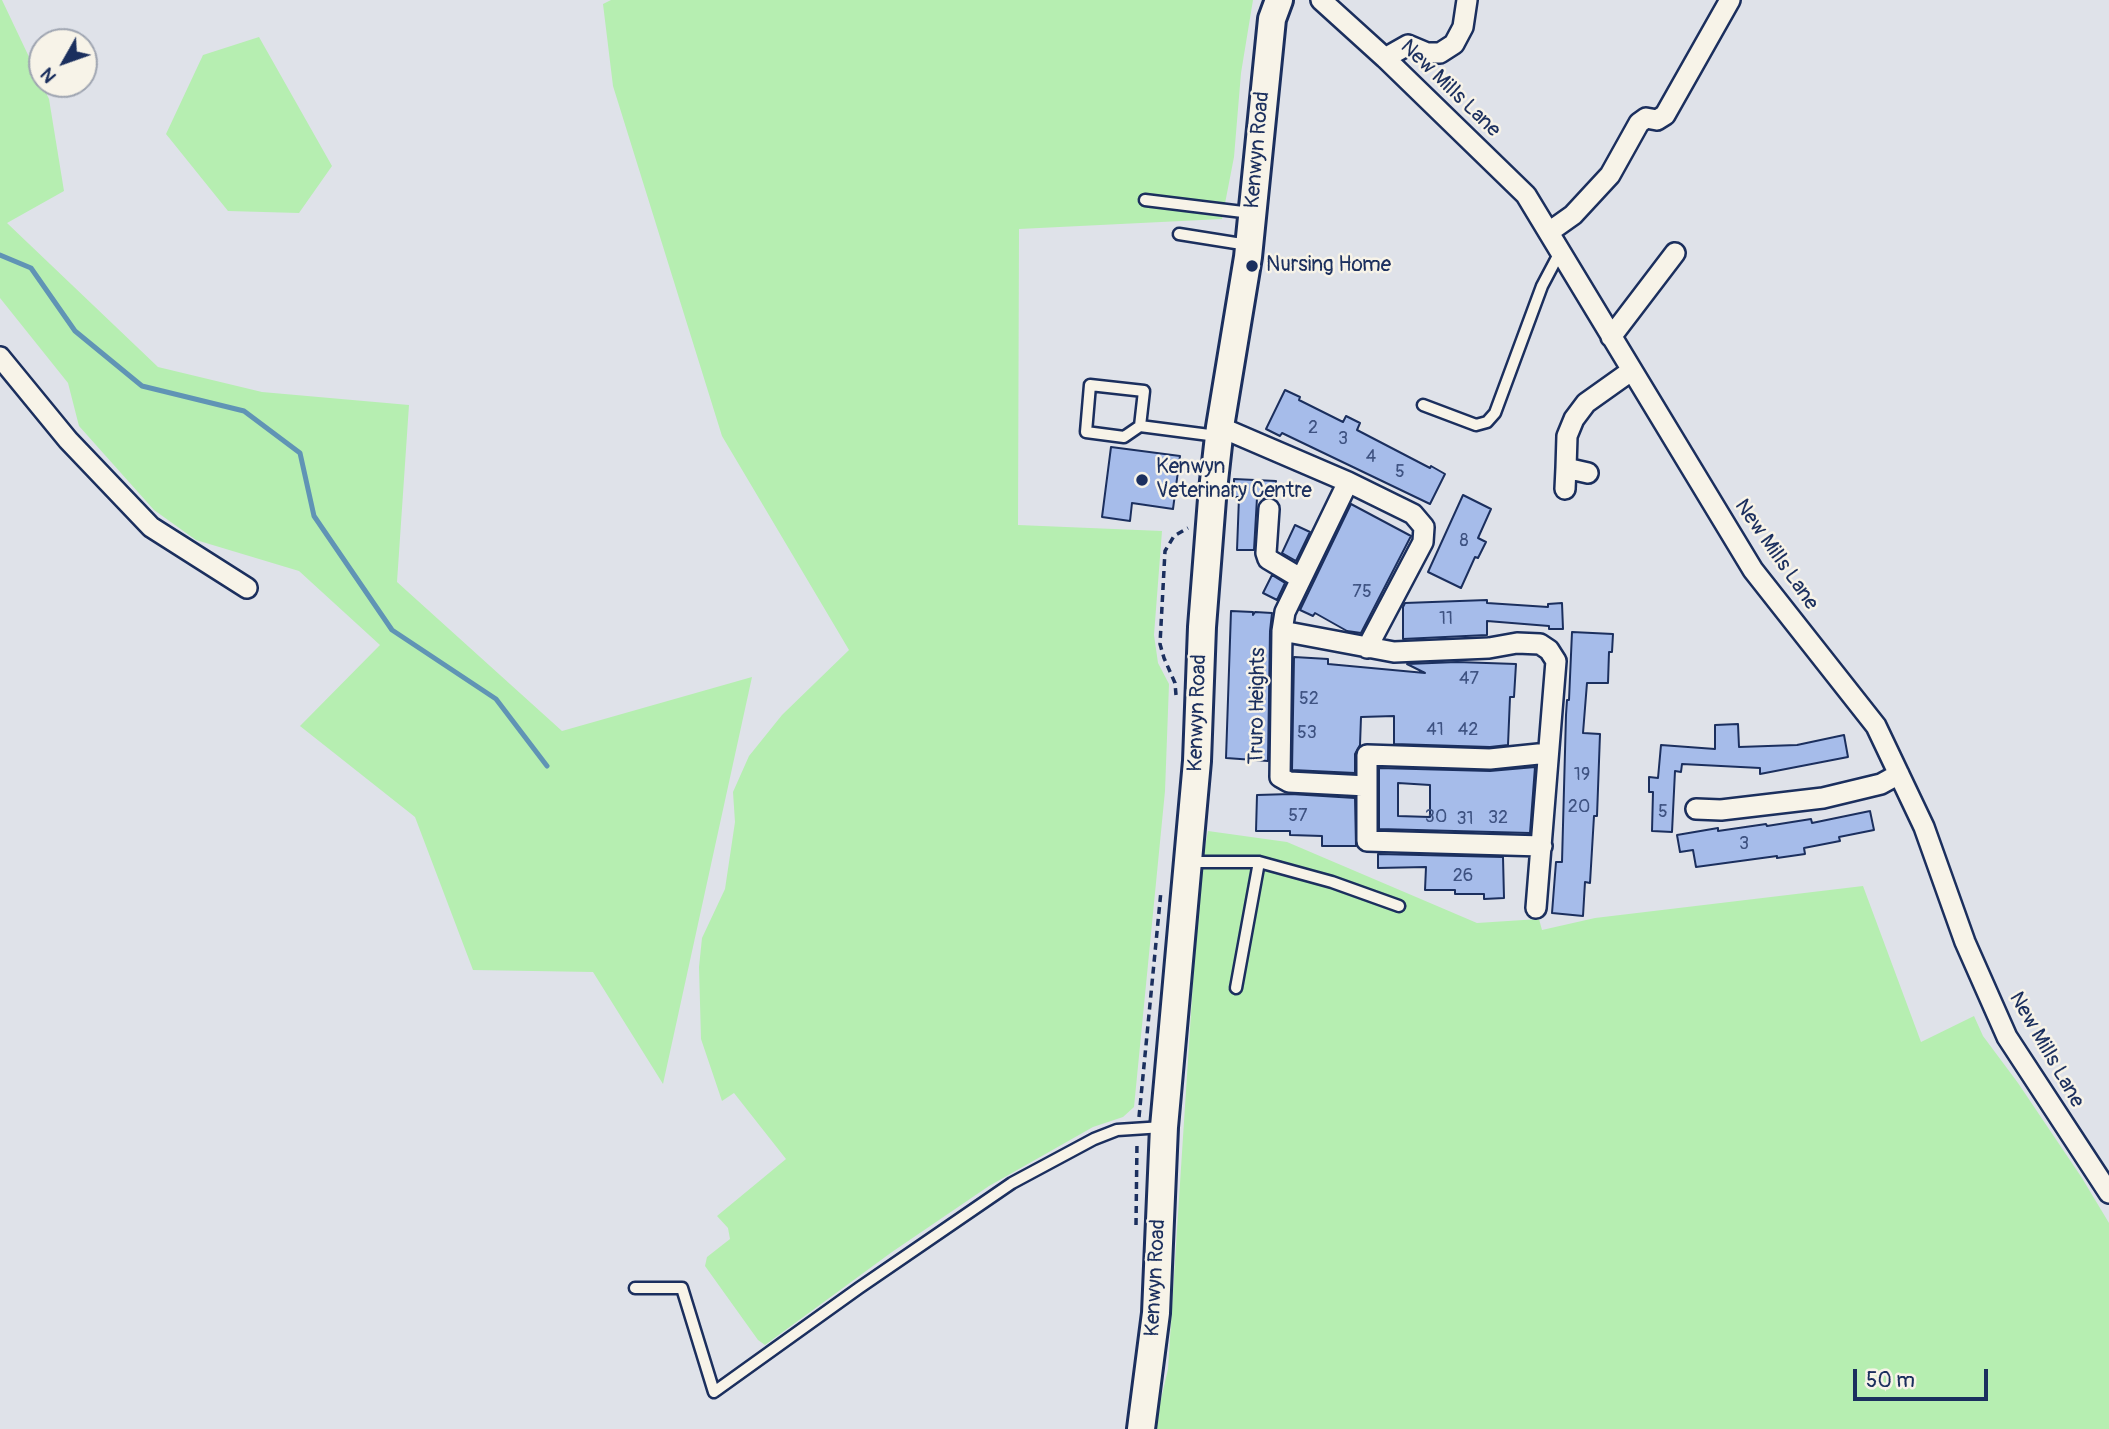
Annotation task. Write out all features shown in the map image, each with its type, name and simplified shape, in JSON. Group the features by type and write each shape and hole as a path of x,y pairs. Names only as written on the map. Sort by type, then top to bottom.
{"main road":[{"name":"Kenwyn Road","path":"1141,1429 1156,1313 1151,1127 1189,862 1197,761 1202,627 1219,432 1249,245 1267,53 1272,19 1279,0"}],"street":[{"name":"New Mills Lane","path":"1321,0 1526,195 1753,570 1876,726 1924,827 1965,942 2007,1037 2109,1193"},
{"path":"1385,58 1408,45 1427,53 1440,53 1447,49 1454,44 1463,27 1467,0"},
{"path":"1549,232 1573,215 1609,175 1639,123 1646,118 1657,120 1665,115 1730,0"},
{"path":"1611,337 1675,253"},
{"path":"0,358 68,440 151,527 247,588"},
{"path":"1565,489 1567,436 1574,419 1586,403 1631,371"},
{"path":"1219,432 1348,482 1413,513 1424,527 1423,542 1367,648"},
{"path":"1566,468 1588,473"},
{"name":"Truro Heights","path":"1348,482 1285,612 1282,631 1280,777 1289,782 1367,786"},
{"path":"1269,509 1266,553 1268,559 1300,578"},
{"path":"1387,612 1394,652"},
{"name":"Truro Heights","path":"1282,631 1394,652 1489,648 1517,643 1540,644 1549,650 1556,661 1536,908"},
{"path":"1542,846 1367,841 1367,755 1490,759 1548,754"},
{"path":"1696,809 1721,810 1824,798 1881,783 1899,774"}],"lane":[{"path":"1145,200 1252,213"},
{"path":"1180,234 1249,245"},
{"path":"1423,405 1476,425 1488,422 1494,413 1542,286 1560,251"},
{"path":"1140,426 1144,391 1090,385 1086,432 1124,437 1140,426 1219,432"},
{"path":"1189,862 1259,862 1332,882 1399,905"},
{"path":"1236,988 1259,862"},
{"path":"635,1288 682,1288 714,1392 859,1287 1012,1183 1117,1129 1151,1127"}],"path":[{"path":"1176,703 1175,683 1160,644 1165,551 1174,536 1186,528 1211,527"},
{"path":"1136,1230 1151,1127 1162,881"}],"green space":[{"path":"2,0 28,55 28,98 49,99 64,191 7,223 158,367 262,392 409,405 397,582 562,731 752,677 663,1084 593,972 473,970 415,817 300,726 380,645 299,571 196,540 154,510 79,426 68,383 0,298"},
{"path":"611,0 1253,0 1241,73 1234,157 1222,219 1019,229 1018,525 1162,531 1154,635 1158,663 1169,684 1165,791 1134,1107 1123,1117 1093,1127 989,1186 892,1252 765,1345 758,1340 705,1266 707,1257 730,1239 728,1228 717,1216 786,1159 734,1093 722,1101 701,1039 699,967 702,938 725,889 735,822 733,792 749,756 782,715 849,650 722,436 613,86 603,4"},
{"path":"259,37 332,166 299,213 228,211 166,134 203,55"},
{"path":"1208,831 1287,842 1477,923 1539,919 1542,930 1595,918 1863,886 1921,1042 1974,1016 1983,1036 2018,1083 2109,1223 2109,1429 1154,1429 1168,1369 1200,874"}],"building":[{"path":"1285,390 1343,422 1346,416 1360,423 1357,430 1445,474 1430,504 1282,433 1280,436 1266,429"},
{"name":"Kenwyn Veterinary Centre","path":"1111,447 1180,456 1173,509 1132,503 1130,521 1102,517"},
{"path":"1234,479 1276,481 1275,499 1257,498 1254,550 1237,550 1239,497 1234,497"},
{"path":"1463,495 1491,509 1478,538 1486,542 1478,558 1475,557 1461,588 1428,572"},
{"path":"1351,504 1411,536 1361,633 1347,631 1315,613 1313,616 1300,610"},
{"path":"1295,525 1310,532 1296,561 1282,553"},
{"path":"1272,575 1285,583 1277,600 1263,593"},
{"path":"1487,600 1487,603 1548,607 1548,604 1562,603 1563,629 1487,621 1487,635 1403,639 1405,603"},
{"path":"1231,611 1253,612 1253,615 1255,612 1272,613 1268,761 1226,758"},
{"path":"1572,632 1613,634 1612,652 1609,652 1608,683 1587,683 1583,733 1600,734 1597,816 1594,816 1590,883 1585,882 1583,916 1552,913 1556,862 1562,862 1566,715"},
{"path":"1294,657 1328,659 1328,664 1425,673 1407,664 1516,664 1514,697 1510,697 1508,745 1490,747 1394,744 1394,716 1361,717 1355,773 1292,770"},
{"path":"1738,724 1739,747 1797,745 1844,735 1848,757 1760,774 1760,768 1682,764 1681,772 1675,771 1672,832 1652,831 1653,792 1649,792 1649,777 1658,778 1661,745 1715,749 1715,725"},
{"path":"1535,767 1530,833 1379,829 1379,768 1490,771","holes":["1398,783 1430,785 1430,817 1398,816"]},
{"path":"1257,795 1355,798 1356,846 1322,846 1322,836 1290,835 1290,831 1256,831"},
{"path":"1870,811 1874,830 1839,837 1840,841 1804,848 1805,854 1777,858 1696,867 1693,850 1680,852 1677,835 1811,819 1812,823"},
{"path":"1378,854 1503,857 1504,898 1484,899 1484,894 1455,894 1455,890 1425,890 1426,867 1378,868"}],"waterway":[{"path":"0,255 31,268 75,331 142,386 244,411 300,453 314,516 392,630 496,699 547,766"}],"place":[{"name":"Nursing Home","path":"1252,266"},
{"name":"Kenwyn Veterinary Centre","path":"1142,480"}]}
